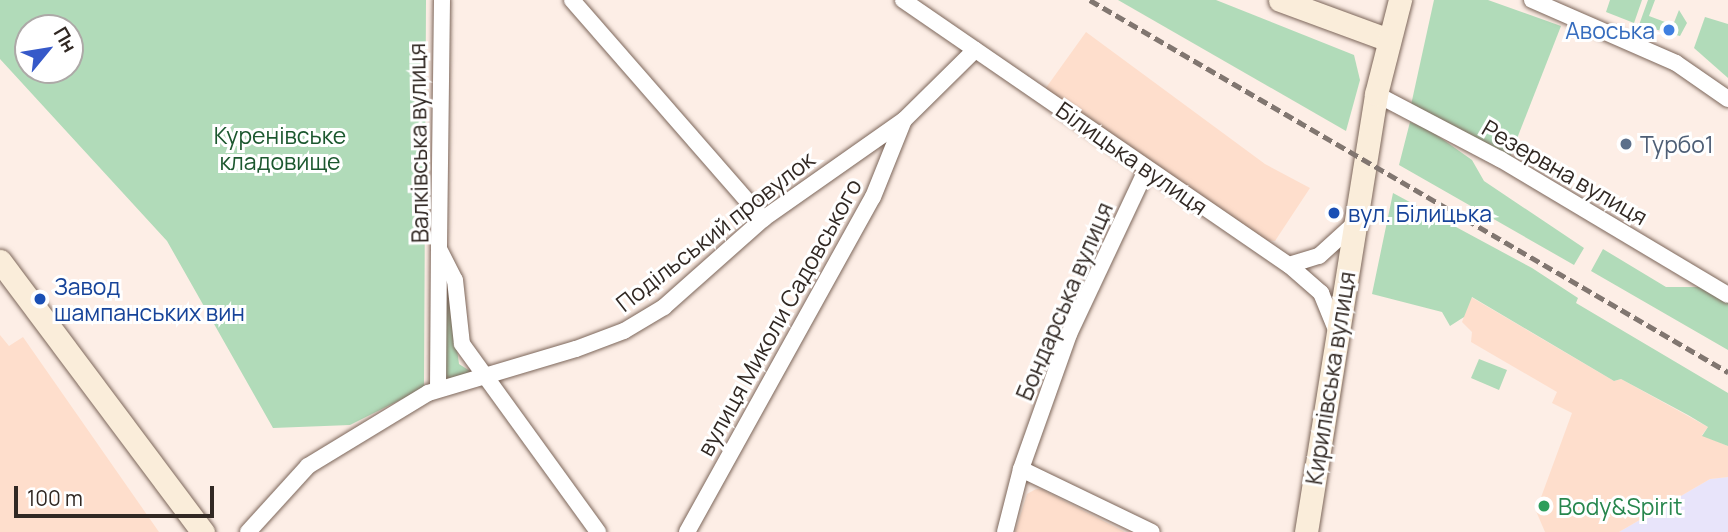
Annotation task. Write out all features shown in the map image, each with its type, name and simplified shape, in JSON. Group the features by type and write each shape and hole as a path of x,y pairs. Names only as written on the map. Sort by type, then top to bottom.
{"main road":[{"path":"1280,0 1389,40"},
{"name":"Кирилівська вулиця","path":"1306,532 1353,224 1376,94 1400,0"},
{"path":"0,261 203,532"}],"street":[{"name":"Валківська вулиця","path":"442,0 439,249 455,280 462,344 481,378 598,532"},
{"path":"572,0 763,219"},
{"name":"Білицька вулиця","path":"904,0 1146,170 1289,265 1321,293 1338,334"},
{"path":"1532,0 1676,63 1728,99"},
{"name":"Подільський провулок","path":"248,532 308,466 438,389 481,378 624,331 664,307 763,219 904,120 975,50"},
{"name":"Резервна вулиця","path":"1376,94 1500,159 1728,295"},
{"name":"вулиця Миколи Садовського","path":"687,532 873,197 904,120"},
{"name":"Бондарська вулиця","path":"1005,532 1021,468 1069,334 1146,170"},
{"path":"1289,265 1319,256 1353,224"},
{"path":"438,389 439,249"},
{"path":"1021,468 1152,532"}],"shaded area":[{"path":"1086,32 1265,164 1310,188 1275,241 1254,239 1043,92"},
{"path":"1471,297 1614,381 1621,379 1708,427 1702,435 1728,446 1728,477 1710,479 1619,532 1545,532 1536,511 1572,413 1552,403 1557,392 1471,342 1472,332 1462,322"},
{"path":"0,335 9,346 23,337 159,532 0,532"},
{"path":"1728,477 1728,532 1619,532 1710,479"},
{"path":"1041,489 1125,532 1015,532 1027,494"}],"green space":[{"name":"Куренівське кладовище","path":"0,0 426,0 424,388 350,425 273,428 167,241 23,84 84,84 84,14 14,14 14,74 0,59"},
{"path":"1118,0 1216,0 1354,55 1360,80 1346,131"},
{"path":"1434,0 1488,0 1561,26 1509,159 1411,105"},
{"path":"1610,0 1642,0 1634,23 1606,12"},
{"path":"1648,0 1655,0 1649,16 1673,25 1679,10 1687,23 1680,36 1639,25"},
{"path":"1705,17 1728,24 1728,78 1694,48"},
{"path":"1410,122 1428,129 1472,160 1484,181 1584,248 1574,265 1399,165"},
{"path":"1393,193 1532,268 1578,298 1576,303 1728,393 1728,446 1702,436 1708,427 1688,415 1621,379 1614,381 1472,297 1464,317 1450,326 1442,312 1372,294"},
{"path":"1603,249 1666,287 1702,287 1728,302 1728,350 1591,271"},
{"path":"447,278 459,364 473,373 447,383 442,378"},
{"path":"1479,359 1507,370 1499,390 1471,378"}],"railway":[{"path":"1090,0 1728,372"}],"place":[{"name":"Авоська","path":"1669,30"},
{"name":"Турбо1","path":"1626,144"},
{"name":"вул. Білицька","path":"1334,213"},
{"name":"Завод шампанських вин","path":"40,299"},
{"name":"Body&Spirit","path":"1544,506"}]}
